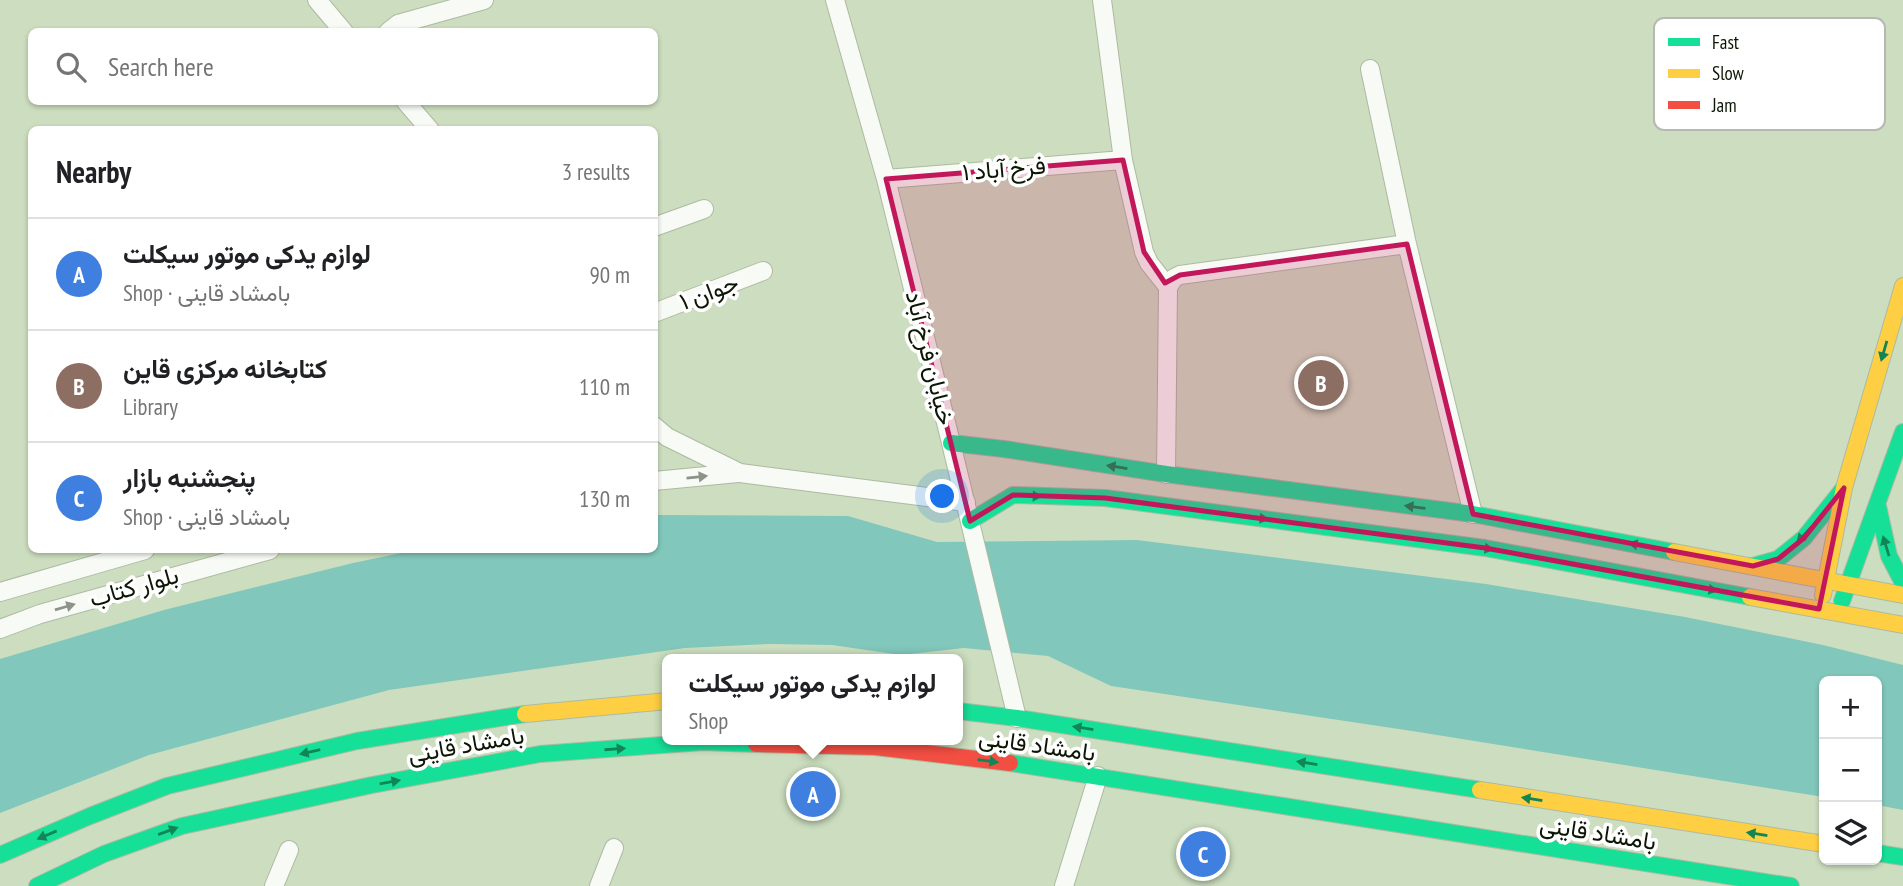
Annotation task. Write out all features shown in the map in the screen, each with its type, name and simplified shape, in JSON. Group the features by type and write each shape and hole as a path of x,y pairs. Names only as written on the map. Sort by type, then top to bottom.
{"main road":[{"path":"1819,609 1827,581 1844,488 1903,286"},
{"path":"1839,614 1903,432"},
{"path":"951,443 1473,514 1903,595"},
{"path":"1753,566 1778,559 1804,538 1844,488"},
{"path":"970,521 1013,495 1105,498 1485,548 1903,625"},
{"path":"1878,506 1884,540 1895,572 1903,583"},
{"name":"بامشاد قاینی","path":"37,886 97,835 167,786 357,741 540,711 662,701"},
{"name":"بامشاد قاینی","path":"963,712 1819,843"},
{"name":"بامشاد قاینی","path":"0,855 97,835 182,826 372,785 540,754 662,745"},
{"name":"بامشاد قاینی","path":"806,745 874,747 1020,764 1744,883 1791,886"},
{"path":"1882,854 1903,857"}],"street":[{"path":"317,0 341,28"},
{"path":"393,28 398,24 484,0"},
{"name":"خیابان فرخ آباد","path":"835,0 886,179 1017,718"},
{"path":"1102,0 1123,160 1144,252 1168,287"},
{"path":"1370,69 1407,243 1473,514"},
{"path":"409,105 427,126"},
{"name":"فرخ آباد ۱","path":"886,179 1123,160"},
{"path":"658,226 704,209"},
{"path":"1166,474 1168,287 1174,278 1407,243"},
{"name":"جوان ۱","path":"658,311 763,271"},
{"path":"659,435 740,473"},
{"path":"658,481 740,473 966,502"},
{"name":"بلوار کتاب","path":"0,592 135,553"},
{"name":"بلوار کتاب","path":"0,629 40,614 259,553"},
{"path":"1064,886 1098,776"},
{"path":"599,886 614,848"},
{"path":"274,886 289,850"}],"highlighted area":[{"path":"1123,160 1144,252 1165,283 1180,275 1407,244 1473,514 1753,566 1778,559 1804,538 1844,488 1819,609 1485,548 1105,498 1013,495 970,521 886,179"}],"water":[{"path":"658,515 848,516 937,542 1137,540 1486,584 1685,617 1823,645 1903,665 1903,810 1882,806 1882,676 1819,676 1819,796 1111,686 1048,656 964,648 894,654 832,645 769,644 685,648 389,690 149,755 0,813 0,659 164,610 401,553 658,553"}],"traffic: fast":[{"path":"1842,601 1903,432"},
{"path":"951,443 1473,514 1674,552"},
{"path":"1753,566 1778,559 1804,538 1843,489"},
{"path":"970,521 1013,495 1105,498 1485,548 1750,597"},
{"path":"1878,506 1889,556 1903,583"},
{"path":"963,712 1480,790"},
{"path":"0,855 167,786 357,741 525,714"},
{"path":"37,886 104,854 182,826 372,785 540,754 662,745"},
{"path":"1010,763 1791,886"},
{"path":"1882,854 1903,857"}],"traffic: slow":[{"path":"1823,595 1844,488 1903,286"},
{"path":"1674,552 1903,595"},
{"path":"1750,597 1903,625"},
{"path":"525,714 662,702"},
{"path":"1480,790 1819,843"}],"traffic: jam":[{"path":"796,745 875,747 1010,763"}],"place":[{"name":"کتابخانه مرکزی قاین","path":"1321,383"},
{"name":"لوازم یدکی موتور سیکلت","path":"813,794"},
{"name":"پنجشنبه بازار","path":"1203,854"}]}
